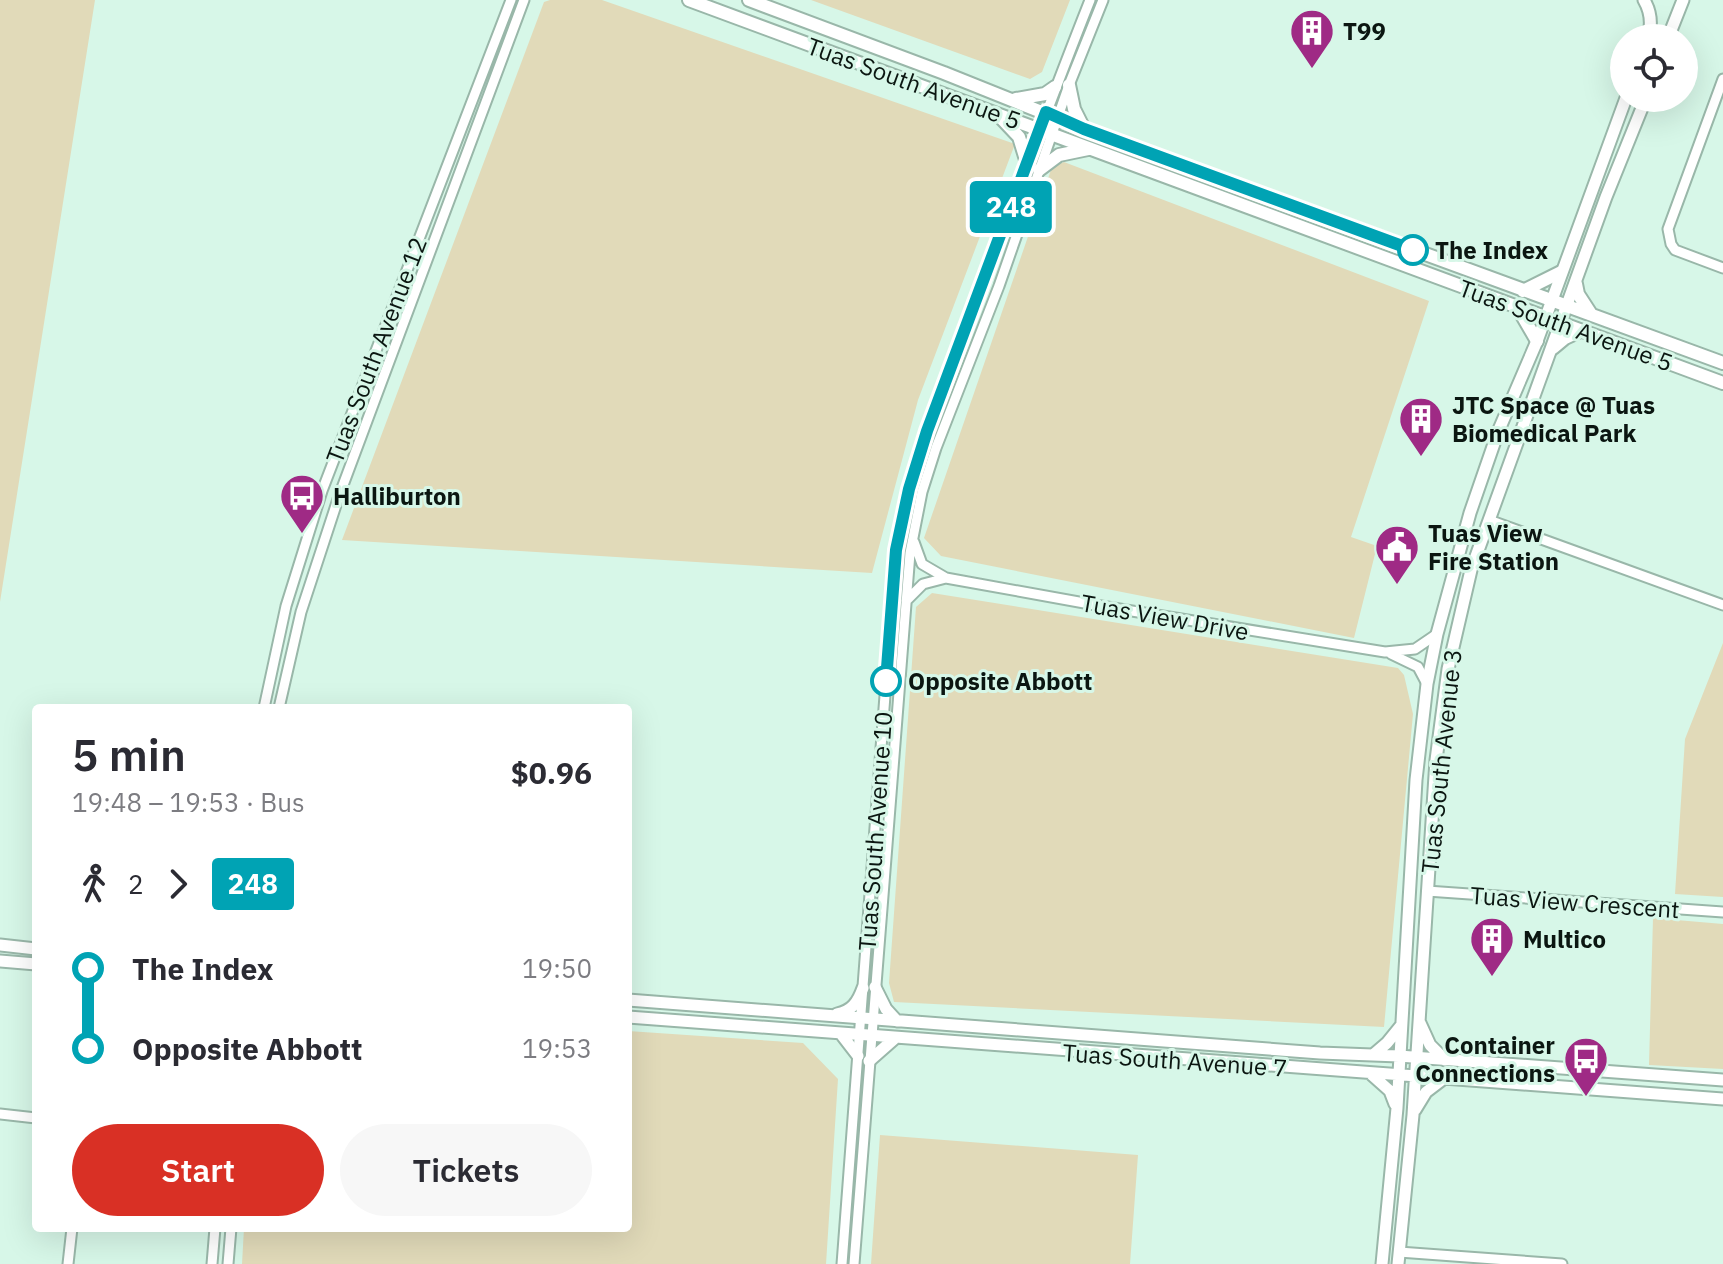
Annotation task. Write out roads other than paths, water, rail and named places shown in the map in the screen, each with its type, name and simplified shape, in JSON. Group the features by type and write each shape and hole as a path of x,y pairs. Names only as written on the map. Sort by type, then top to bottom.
{"main road":[{"name":"Tuas South Avenue 5","path":"689,0 1039,128 1519,310 1723,383"},
{"name":"Tuas South Avenue 5","path":"749,0 1084,129 1723,363"},
{"path":"1013,100 1044,94 1062,86 1084,129"},
{"path":"993,112 1008,123 1019,137 1033,166 1059,155 1091,149"},
{"path":"1523,291 1561,272"},
{"path":"1576,284 1591,314"},
{"path":"1519,310 1537,341"},
{"path":"1553,348 1580,331"}],"street":[{"name":"Tuas South Avenue 12","path":"265,704 286,606 322,491 511,0"},
{"name":"Tuas South Avenue 12","path":"280,704 301,612 339,496 524,0"},
{"name":"Tuas South Avenue 10","path":"842,1264 866,1036 896,550 909,489 927,431 1033,166 1052,134 1052,115 1090,0"},
{"name":"Tuas South Avenue 10","path":"1062,86 1103,0"},
{"path":"1644,0 1649,7 1652,24"},
{"path":"1674,24 1683,0"},
{"path":"1723,79 1668,229 1675,250 1723,268"},
{"name":"Tuas South Avenue 3","path":"1382,1264 1397,1108 1415,795 1427,684 1437,634 1470,513 1498,432 1537,341 1621,112"},
{"name":"Tuas South Avenue 3","path":"1399,1258 1413,1115 1436,760 1445,686 1467,585 1489,520 1641,112"},
{"name":"Tuas South Avenue 10","path":"869,988 906,601 922,492 999,286 1033,166 1039,128 1052,115"},
{"path":"1489,520 1723,605"},
{"path":"913,539 922,564 946,578"},
{"path":"906,601 923,584 946,578"},
{"name":"Tuas View Drive","path":"946,578 1131,612 1385,652 1415,649 1437,634"},
{"path":"1449,587 1467,585"},
{"name":"Tuas View Drive","path":"1385,652 1418,667 1427,684"},
{"name":"Tuas View Crescent","path":"1427,891 1723,912"},
{"path":"0,945 32,949"},
{"path":"0,961 32,964"},
{"path":"828,1015 847,1012 869,988 897,1021"},
{"name":"Tuas South Avenue 7","path":"632,1000 1723,1080"},
{"name":"Tuas South Avenue 7","path":"632,1017 1723,1099"},
{"path":"1418,1019 1430,1045 1445,1060"},
{"path":"1373,1055 1402,1024"},
{"path":"841,1034 864,1058 894,1039"},
{"name":"Tuas South Avenue 10","path":"854,1264 864,1058"},
{"path":"1372,1075 1390,1091 1397,1108"},
{"path":"1413,1115 1420,1098 1443,1079"},
{"path":"0,1114 32,1118"},
{"path":"68,1264 72,1232"},
{"path":"212,1264 215,1232"},
{"path":"228,1264 231,1232"},
{"path":"1399,1258 1562,1264"}],"place":[{"name":"T99","path":"1312,70"},
{"name":"The Index","path":"1413,250"},
{"name":"JTC Space @ Tuas Biomedical Park","path":"1421,458"},
{"name":"Halliburton","path":"302,535"},
{"name":"Tuas View Fire Station","path":"1397,586"},
{"name":"Opposite Abbott","path":"886,681"},
{"name":"Multico","path":"1492,978"},
{"name":"Container Connections","path":"1586,1098"}]}
